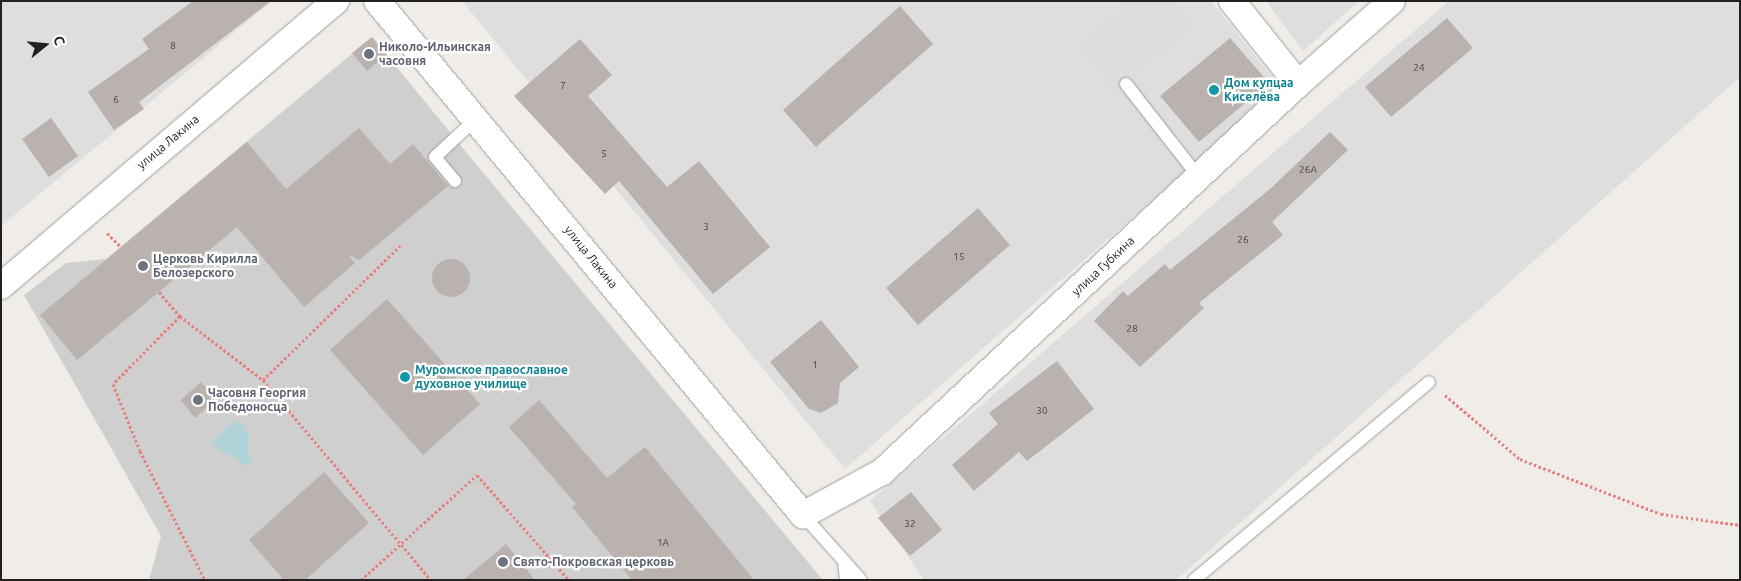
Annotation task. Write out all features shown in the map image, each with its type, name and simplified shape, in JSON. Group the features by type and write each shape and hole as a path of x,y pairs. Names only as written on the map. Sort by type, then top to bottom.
{"street":[{"name":"улица Лакина","path":"1,286 336,1"},
{"name":"улица Лакина","path":"377,1 477,118 803,515"},
{"path":"1232,1 1298,84"},
{"name":"улица Губкина","path":"803,515 882,472 1198,176 1392,1"}],"lane":[{"path":"1126,84 1198,176"},
{"path":"455,181 435,157 477,118"},
{"path":"1194,580 1429,382"},
{"path":"803,515 861,580"},
{"path":"844,561 846,580"}],"path":[{"path":"263,380 400,246"},
{"path":"159,292 180,316 263,380 431,580"},
{"path":"180,316 113,384 140,451 205,580"},
{"path":"1429,382 1520,459 1661,514 1740,525"},
{"path":"361,580 477,475 569,580"}],"shaded area":[{"path":"1,1 272,1 1,226"},
{"path":"462,1 1211,1 1281,88 845,469"},
{"path":"1129,1 1174,1 1195,26 1115,93 1076,47"},
{"path":"1266,1 1359,1 1303,51"},
{"path":"1449,1 1740,1 1740,77 1176,580 924,580 870,501"},
{"path":"372,37 823,580 149,580 161,536 24,295 66,263 106,259"}],"water":[{"path":"232,422 243,423 249,435 247,448 252,462 242,466 238,458 224,453 212,442"}],"building":[{"path":"193,1 271,1 139,102 144,109 114,130 88,92 149,49 142,39"},
{"path":"900,6 933,44 816,147 783,110"},
{"path":"1447,18 1473,48 1391,117 1365,87"},
{"name":"Николо-Ильинская часовня","path":"372,37 387,55 367,71 352,53"},
{"name":"Дом купцаа Киселёва","path":"1230,38 1269,83 1199,142 1160,96"},
{"path":"580,39 612,75 588,96 667,187 699,161 770,247 713,294 619,181 605,194 514,96"},
{"path":"51,118 78,156 49,177 22,139"},
{"path":"359,128 390,164 413,144 448,186 359,260 348,255 355,263 304,307 237,227 77,360 40,315 247,142 286,189"},
{"path":"1330,132 1348,150 1272,222 1283,235 1199,303 1204,308 1140,367 1094,321 1123,291 1128,296 1165,264 1170,270 1270,189"},
{"path":"978,208 1010,245 918,325 886,288"},
{"path":"451,259 465,264 470,278 465,292 451,297 437,292 432,278 437,264"},
{"name":"Муромское православное духовное училище","path":"387,299 480,404 423,455 330,350"},
{"path":"821,320 859,367 840,383 838,403 821,413 809,409 770,362"},
{"path":"1057,361 1094,409 1027,461 1019,452 974,491 952,465 998,424 989,413"},
{"name":"Часовня Георгия Победоносца","path":"201,382 216,399 195,418 181,400"},
{"path":"539,400 607,478 645,447 754,580 632,580 572,507 576,504 509,427"},
{"path":"324,472 369,523 305,580 284,580 249,540"},
{"path":"911,492 942,530 910,556 878,518"},
{"name":"Свято-Покровская церковь","path":"506,544 535,580 463,580"}],"place":[{"name":"Николо-Ильинская часовня","path":"369,54"},
{"name":"Дом купцаа Киселёва","path":"1214,90"},
{"name":"Церковь Кирилла Белозерского","path":"143,266"},
{"name":"Муромское православное духовное училище","path":"405,377"},
{"name":"Часовня Георгия Победоносца","path":"198,400"},
{"name":"Свято-Покровская церковь","path":"503,562"}]}
